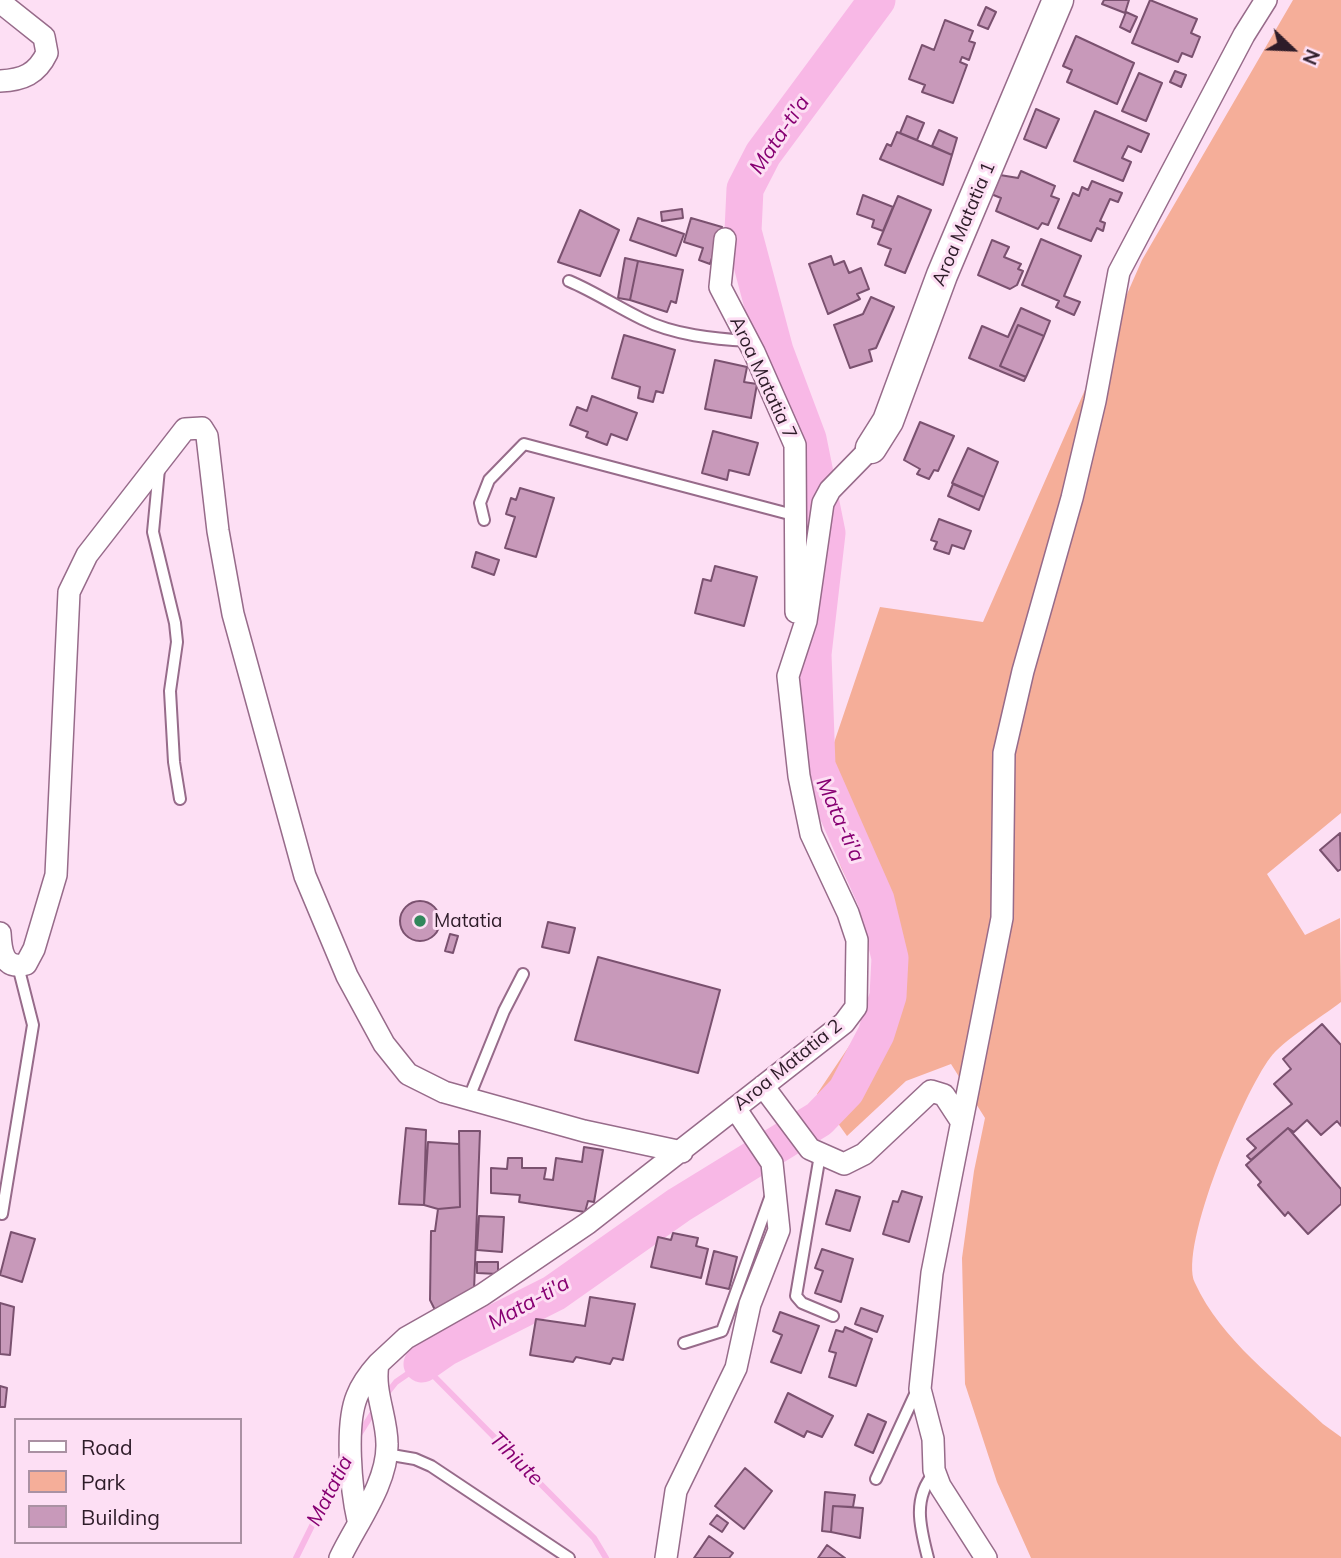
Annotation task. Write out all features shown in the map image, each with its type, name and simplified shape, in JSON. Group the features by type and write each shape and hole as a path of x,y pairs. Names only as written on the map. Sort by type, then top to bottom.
{"main road":[{"name":"Aroa Matatia 1","path":"871,448 887,421 942,275 1058,0"}],"street":[{"path":"986,1558 940,1486 935,1472 933,1439 920,1384 932,1273 1002,918 1004,753 1077,474 1119,272 1244,35 1266,0"},
{"path":"0,2 44,37 47,53 39,67 26,77 0,81"},
{"name":"Aroa Matatia 7","path":"726,239 720,287 795,444 796,646"},
{"path":"0,933 1,954 7,962 18,966 26,964 34,949 56,875 69,592 87,555 160,459 185,429 202,428 207,436 225,576 242,651 305,876 367,1017 395,1060 408,1074 444,1093 584,1131 681,1152"},
{"name":"Aroa Matatia 2","path":"358,1520 352,1478 355,1399 364,1380 378,1364 406,1338 519,1271 681,1152 844,1023 856,1007 857,940 848,913 811,834 799,776 788,676 806,621 819,519 830,490 871,448"},
{"path":"763,1086 815,1152 844,1164 859,1159 931,1091 944,1095 961,1121"},
{"path":"666,1558 676,1491 736,1368 750,1304 779,1230 773,1169 735,1108"},
{"path":"340,1558 379,1480 386,1454 385,1428 376,1382 378,1364"}],"lane":[{"path":"569,281 643,320 664,328 704,337 748,341"},
{"path":"484,520 480,503 489,481 524,444 797,516"},
{"path":"160,459 153,532 177,642 170,691 174,762 180,799"},
{"path":"2,1214 33,1025 18,966"},
{"path":"468,1100 504,1011 523,974"},
{"path":"815,1152 796,1297 802,1303 833,1316"},
{"path":"684,1343 722,1331 768,1203 773,1169"},
{"path":"876,1479 920,1384"},
{"path":"386,1454 431,1466 569,1558"},
{"path":"928,1558 918,1507 925,1483 935,1472"}],"green space":[{"path":"1293,0 1341,0 1341,813 1267,874 1305,935 1340,918 1341,1002 1276,1051 1259,1075 1217,1169 1196,1237 1192,1264 1195,1283 1206,1304 1235,1341 1323,1424 1341,1437 1341,1558 1031,1558 997,1482 965,1384 962,1258 974,1171 985,1118 951,1064 906,1081 847,1136 817,1094 872,1012 876,986 868,922 841,867 817,793 880,607 983,622 1142,260"}],"building":[{"path":"1104,0 1129,0 1125,13 1102,4"},
{"path":"1150,0 1197,19 1191,33 1200,37 1192,57 1182,53 1178,62 1132,43"},
{"path":"986,7 996,12 988,29 978,25"},
{"path":"1126,12 1137,17 1130,32 1120,27"},
{"path":"945,20 973,31 969,41 975,43 969,60 962,57 960,62 967,65 953,103 922,92 925,85 909,79 922,45 934,50"},
{"path":"1076,36 1134,63 1117,104 1067,82 1072,70 1063,66"},
{"path":"1175,71 1186,75 1181,87 1170,82"},
{"path":"1139,73 1162,83 1146,121 1122,111"},
{"path":"1036,109 1059,119 1046,148 1024,139"},
{"path":"1095,111 1149,134 1141,152 1128,146 1122,158 1131,162 1123,181 1074,161"},
{"path":"907,116 924,123 917,140 900,133"},
{"path":"939,130 957,138 952,155 932,146"},
{"path":"897,132 952,155 943,185 880,159 887,144 891,146"},
{"path":"1021,171 1055,186 1051,196 1059,199 1048,225 1042,223 1038,229 996,211 1001,198 991,194 1000,175 1018,178"},
{"path":"1092,181 1122,193 1118,202 1110,199 1100,221 1105,223 1103,231 1097,228 1091,241 1058,228 1073,193 1079,196 1082,187 1088,190"},
{"path":"863,195 893,207 883,231 872,227 874,220 857,214"},
{"path":"898,196 931,210 905,273 885,265 891,249 878,244"},
{"path":"682,209 683,218 662,221 661,212"},
{"path":"580,210 619,230 600,276 558,262"},
{"path":"638,218 684,234 676,256 630,240"},
{"path":"691,218 722,227 710,264 699,260 703,248 684,242"},
{"path":"1041,239 1081,256 1064,296 1080,302 1074,315 1056,307 1059,301 1022,285"},
{"path":"992,240 1009,247 1004,257 1021,264 1018,269 1023,271 1017,285 1010,289 978,275"},
{"path":"831,256 834,265 844,261 849,273 861,268 869,289 857,294 860,299 828,314 809,264"},
{"path":"625,258 638,261 630,300 618,298"},
{"path":"638,261 683,270 676,303 671,301 667,312 630,300"},
{"path":"871,297 894,307 876,348 869,350 872,361 850,368 834,325 863,314"},
{"path":"1021,308 1050,321 1044,336 1018,325 1000,366 1026,377 1024,381 969,358 982,326 1008,337"},
{"path":"1018,325 1044,336 1026,377 1000,366"},
{"path":"624,335 675,350 663,393 656,391 653,402 638,398 640,387 612,378"},
{"path":"715,360 747,367 744,382 757,384 751,418 705,409"},
{"path":"592,396 637,413 627,440 611,434 607,445 586,437 588,432 570,425 577,407 587,411"},
{"path":"920,422 954,436 938,471 934,470 929,479 917,474 920,469 904,460"},
{"path":"713,431 758,443 749,475 729,470 727,480 702,473"},
{"path":"968,448 998,462 984,497 952,483"},
{"path":"953,484 984,497 979,510 948,496"},
{"path":"520,488 554,498 536,557 505,548 515,517 506,514 511,498 516,500"},
{"path":"939,519 971,531 964,549 952,545 949,554 934,549 937,542 931,540"},
{"path":"476,552 499,560 494,575 472,567"},
{"path":"715,566 757,577 744,626 695,613 703,579 711,581"},
{"path":"1340,833 1341,869 1338,871 1320,850"},
{"name":"Matatia","path":"420,901 434,907 440,921 434,935 420,941 406,935 400,921 406,907"},
{"path":"548,922 575,928 569,953 542,947"},
{"path":"450,934 458,936 453,953 445,951"},
{"path":"598,957 720,990 698,1073 575,1040"},
{"path":"1322,1024 1341,1045 1341,1126 1337,1121 1321,1135 1307,1120 1294,1132 1288,1128 1251,1160 1247,1156 1256,1148 1247,1139 1292,1104 1274,1084 1291,1069 1283,1059"},
{"path":"406,1128 426,1130 424,1205 399,1204"},
{"path":"1288,1128 1341,1189 1341,1204 1308,1234 1288,1212 1285,1216 1258,1185 1261,1182 1246,1165"},
{"path":"459,1131 480,1131 474,1291 435,1310 430,1300 431,1231 435,1231 438,1209 460,1207"},
{"path":"428,1142 459,1144 460,1207 438,1209 424,1205"},
{"path":"584,1147 603,1150 594,1202 588,1201 585,1212 519,1202 520,1195 491,1193 491,1168 507,1169 508,1158 522,1158 522,1168 546,1168 544,1179 553,1180 556,1158 582,1162"},
{"path":"836,1190 860,1197 850,1231 826,1224"},
{"path":"902,1191 922,1197 909,1242 883,1234 893,1201 898,1202"},
{"path":"479,1216 504,1217 502,1252 477,1250"},
{"path":"11,1232 35,1239 22,1282 0,1275"},
{"path":"673,1233 698,1238 696,1246 708,1249 701,1278 651,1267 658,1237 671,1240"},
{"path":"822,1249 853,1259 841,1302 815,1293 823,1271 815,1268"},
{"path":"714,1251 737,1257 729,1289 706,1284"},
{"path":"477,1262 498,1262 498,1274 477,1273"},
{"path":"590,1297 635,1304 623,1360 613,1358 610,1364 576,1357 573,1362 530,1355 536,1319 585,1326"},
{"path":"0,1303 14,1307 10,1355 0,1354"},
{"path":"861,1308 883,1316 877,1332 855,1324"},
{"path":"780,1312 819,1326 801,1373 771,1362 782,1335 773,1331"},
{"path":"845,1327 872,1339 856,1386 829,1377 836,1353 829,1351 836,1330 843,1332"},
{"path":"0,1386 7,1388 5,1407 0,1407"},
{"path":"788,1393 833,1416 822,1437 807,1431 804,1437 775,1422"},
{"path":"868,1414 886,1422 873,1453 855,1445"},
{"path":"745,1468 772,1491 744,1529 715,1506"},
{"path":"825,1492 855,1495 853,1507 833,1506 831,1532 822,1531"},
{"path":"833,1506 863,1508 860,1538 831,1532"},
{"path":"717,1515 728,1523 722,1532 710,1524"},
{"path":"709,1536 733,1553 729,1558 694,1558"},
{"path":"827,1545 845,1558 818,1558"}],"waterway":[{"name":"Mata-ti'a","path":"422,1364 445,1348 554,1293 679,1205 819,1119 846,1091 876,1034 888,996 890,958 876,900 817,766 813,654 827,533 808,439 775,351 743,231 745,189 763,154 877,0"},
{"name":"Tihiute","path":"384,1397 396,1382 422,1364 594,1538 606,1558"},
{"name":"Matatia","path":"357,1438 377,1406"},
{"name":"Matatia","path":"296,1558 343,1463"}],"place":[{"name":"Matatia","path":"420,921"}]}
